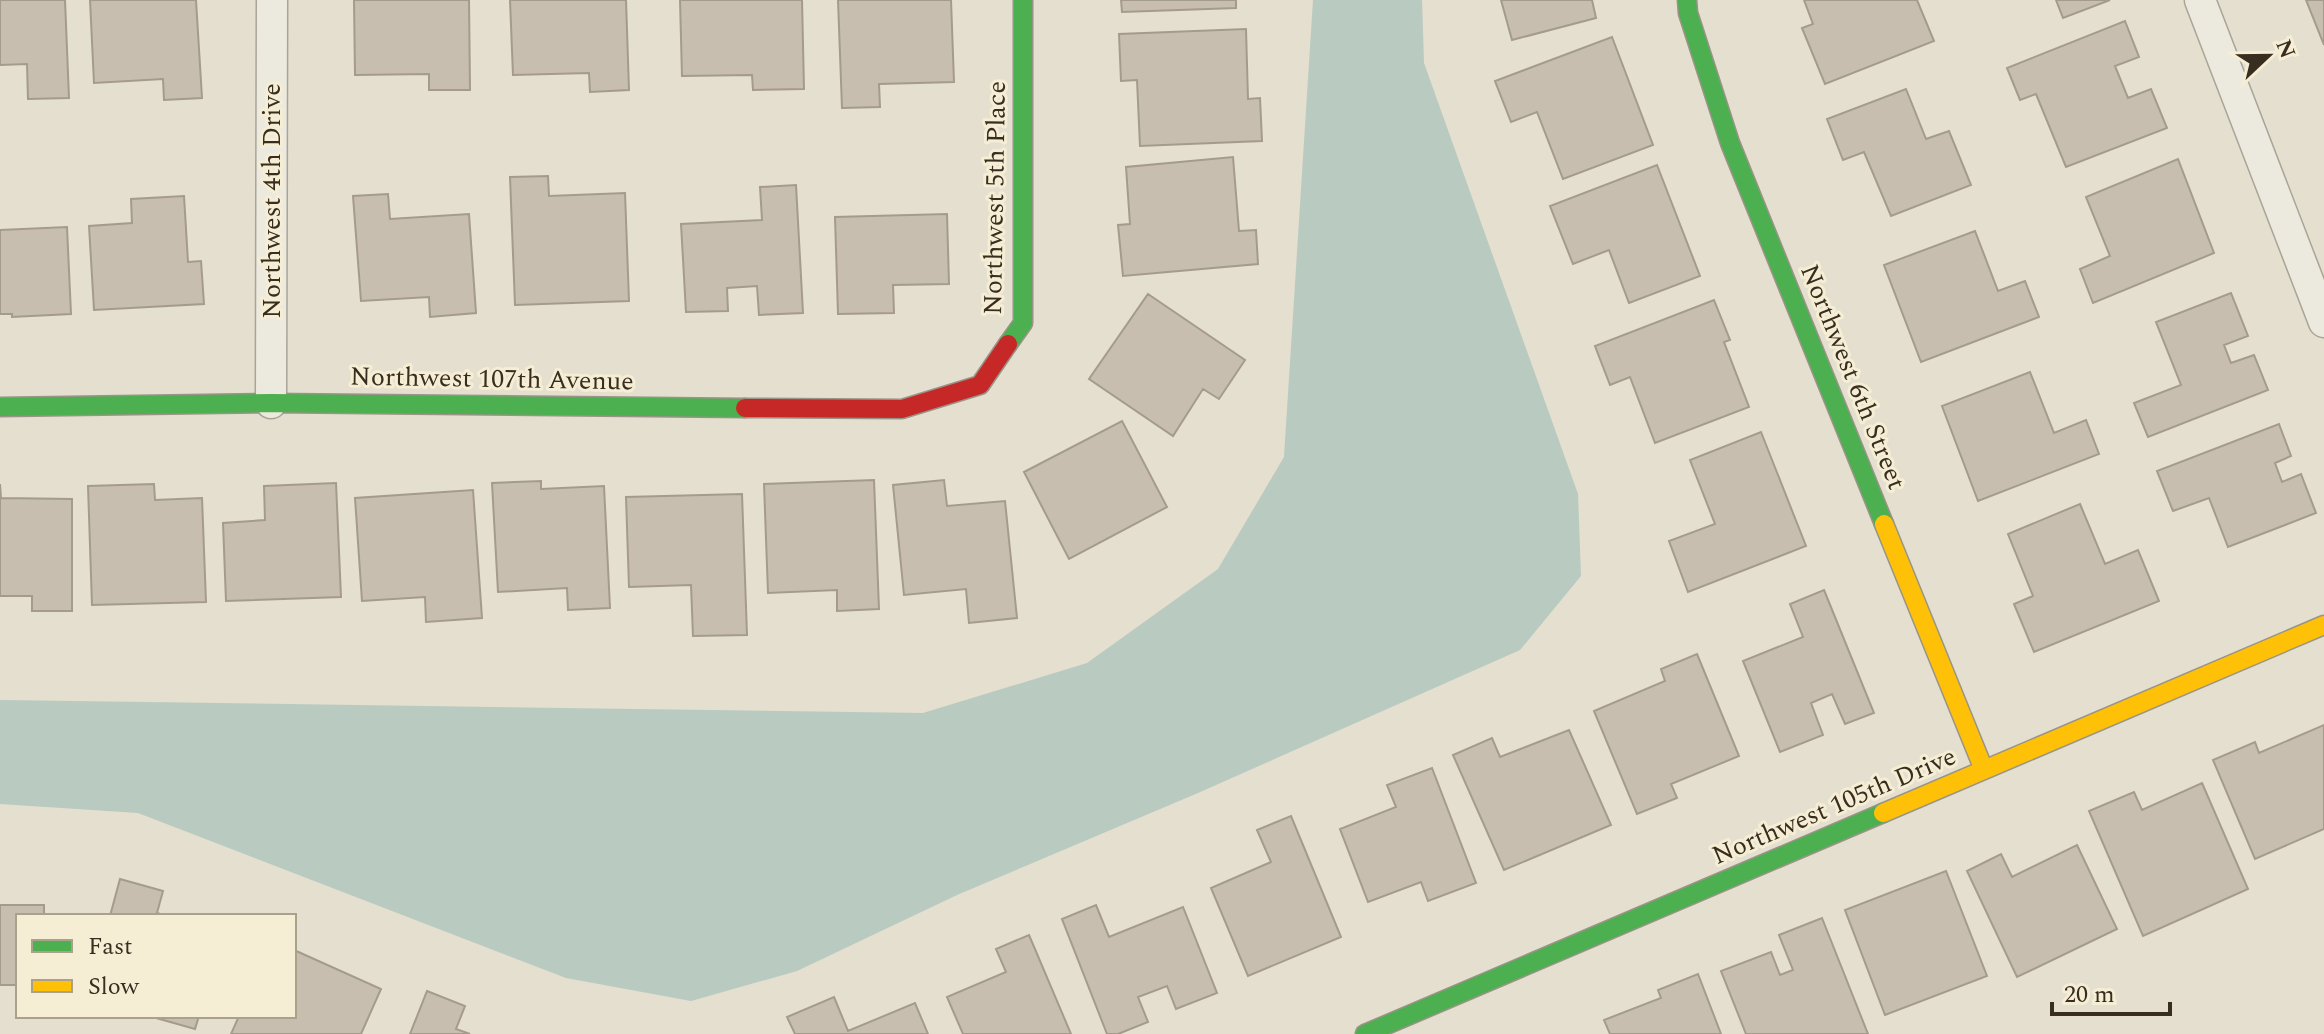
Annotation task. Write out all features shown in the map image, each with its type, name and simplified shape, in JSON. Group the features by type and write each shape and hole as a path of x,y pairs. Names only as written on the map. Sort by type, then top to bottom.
{"street":[{"name":"Northwest 4th Drive","path":"271,403 272,0"},
{"name":"Northwest 5th Place","path":"980,385 1023,323 1023,0"},
{"name":"Northwest 6th Street","path":"1687,0 1688,13 1730,143 1984,770"},
{"path":"2200,0 2324,322"},
{"name":"Northwest 107th Avenue","path":"0,407 271,403 902,409 980,385"},
{"name":"Northwest 105th Drive","path":"1365,1034 2324,625"}],"shaded area":[{"path":"1313,0 1422,0 1424,63 1578,494 1581,576 1520,650 1198,793 957,895 797,971 691,1001 566,978 138,813 0,804 0,700 923,713 1087,663 1218,569 1284,457"}],"building":[{"path":"0,0 65,0 69,98 28,99 27,64 0,65"},
{"path":"90,0 196,0 202,98 164,100 163,79 94,83"},
{"path":"354,0 469,0 470,90 429,90 429,74 355,75"},
{"path":"510,0 626,0 629,90 590,92 589,73 513,75"},
{"path":"680,0 802,0 804,89 753,90 752,75 682,76"},
{"path":"838,0 951,0 954,82 879,84 880,107 842,108"},
{"path":"1121,0 1236,0 1236,8 1122,12"},
{"path":"1501,0 1592,0 1596,18 1512,40"},
{"path":"1804,0 1917,0 1934,41 1825,84 1802,28 1813,24"},
{"path":"2056,0 2110,0 2063,18"},
{"path":"2306,0 2324,0 2324,45"},
{"path":"2125,21 2139,57 2115,66 2128,98 2151,89 2167,128 2066,167 2036,94 2020,100 2007,68"},
{"path":"1246,29 1248,99 1260,98 1262,141 1140,146 1137,80 1121,81 1119,34"},
{"path":"1612,37 1653,145 1563,179 1537,112 1511,122 1495,81"},
{"path":"1906,89 1926,139 1949,131 1971,185 1891,216 1864,152 1843,160 1827,119"},
{"path":"1233,157 1239,231 1256,230 1258,264 1123,276 1118,225 1130,224 1126,167"},
{"path":"2178,159 2214,253 2093,303 2080,269 2110,256 2086,197"},
{"path":"1657,165 1700,276 1629,303 1609,250 1573,264 1550,206"},
{"path":"548,176 549,196 625,193 629,301 515,305 510,177"},
{"path":"796,185 803,313 759,315 757,286 727,288 728,311 686,312 681,224 762,220 760,187"},
{"path":"388,194 390,219 469,214 476,313 430,317 429,297 361,301 353,196"},
{"path":"184,196 188,262 201,261 204,304 94,310 89,226 132,223 131,199"},
{"path":"947,214 949,284 893,285 894,313 838,314 835,217"},
{"path":"67,227 71,314 12,317 12,314 0,314 0,230"},
{"path":"1975,231 1998,291 2025,281 2039,317 1921,362 1884,265"},
{"path":"2231,293 2248,336 2224,345 2231,363 2254,355 2268,390 2148,437 2134,403 2181,385 2156,322"},
{"path":"1148,294 1245,360 1219,399 1203,389 1173,436 1089,379"},
{"path":"1714,300 1730,340 1724,342 1749,407 1655,443 1630,377 1610,385 1595,346"},
{"path":"2030,372 2054,433 2086,420 2099,454 1978,501 1942,406"},
{"path":"1122,421 1167,507 1069,559 1024,472"},
{"path":"2279,424 2291,456 2275,463 2282,482 2301,474 2316,513 2228,547 2209,498 2173,511 2157,471"},
{"path":"1761,432 1806,546 1688,592 1669,541 1715,524 1690,460"},
{"path":"874,480 879,609 837,611 837,590 768,593 764,484"},
{"path":"944,480 947,506 1005,501 1017,618 969,623 966,589 904,595 893,485"},
{"path":"541,481 541,489 604,486 610,608 568,610 567,588 498,592 492,483"},
{"path":"336,483 341,597 226,601 223,523 265,520 264,486"},
{"path":"0,484 1,498 72,499 72,611 32,611 32,596 0,596"},
{"path":"154,484 155,500 202,498 206,602 92,605 88,486"},
{"path":"473,490 482,618 426,622 425,597 362,601 355,498"},
{"path":"742,494 747,635 693,636 691,585 629,587 626,497"},
{"path":"2080,504 2105,564 2138,550 2159,601 2034,652 2014,604 2033,596 2008,534"},
{"path":"1824,590 1874,713 1845,724 1832,694 1811,703 1823,735 1780,752 1743,661 1803,637 1790,604"},
{"path":"1697,654 1739,756 1671,784 1677,798 1637,814 1594,711 1665,681 1661,669"},
{"path":"2324,725 2324,829 2255,859 2213,760 2255,742 2259,753"},
{"path":"1569,730 1611,825 1504,870 1453,755 1492,738 1500,757"},
{"path":"1432,768 1476,883 1428,901 1421,882 1368,902 1340,829 1396,807 1387,785"},
{"path":"2202,783 2248,889 2143,936 2089,811 2134,792 2142,810"},
{"path":"1291,816 1341,937 1248,976 1211,888 1271,862 1257,830"},
{"path":"2077,845 2117,929 2017,977 1967,871 2001,854 2012,877"},
{"path":"1946,871 1987,976 1885,1015 1845,910"},
{"path":"120,879 163,891 157,913 161,914 111,914"},
{"path":"0,905 44,905 44,914 16,914 16,985 0,985"},
{"path":"1096,905 1109,937 1183,907 1217,993 1176,1009 1167,986 1138,997 1148,1022 1118,1034 1107,1034 1062,919"},
{"path":"1822,918 1868,1034 1746,1034 1721,971 1771,952 1780,975 1793,970 1779,935"},
{"path":"1029,935 1071,1034 963,1034 947,997 1006,972 996,949"},
{"path":"296,951 381,989 361,1034 231,1034 238,1018 296,1018"},
{"path":"1698,974 1721,1034 1610,1034 1604,1020 1661,998 1658,990"},
{"path":"427,991 465,1006 456,1029 470,1034 410,1034"},
{"path":"834,997 848,1031 915,1003 928,1034 795,1034 787,1017"},
{"path":"156,1018 198,1018 195,1029"}],"traffic: fast":[{"path":"1008,344 1023,323 1023,0"},
{"path":"1687,0 1688,13 1730,143 1884,524"},
{"path":"0,407 271,403 745,408"},
{"path":"1365,1034 1883,813"}],"traffic: slow":[{"path":"1884,524 1984,770"},
{"path":"1883,813 2324,625"}],"traffic: jam":[{"path":"745,408 902,409 980,385 1008,344"}]}
